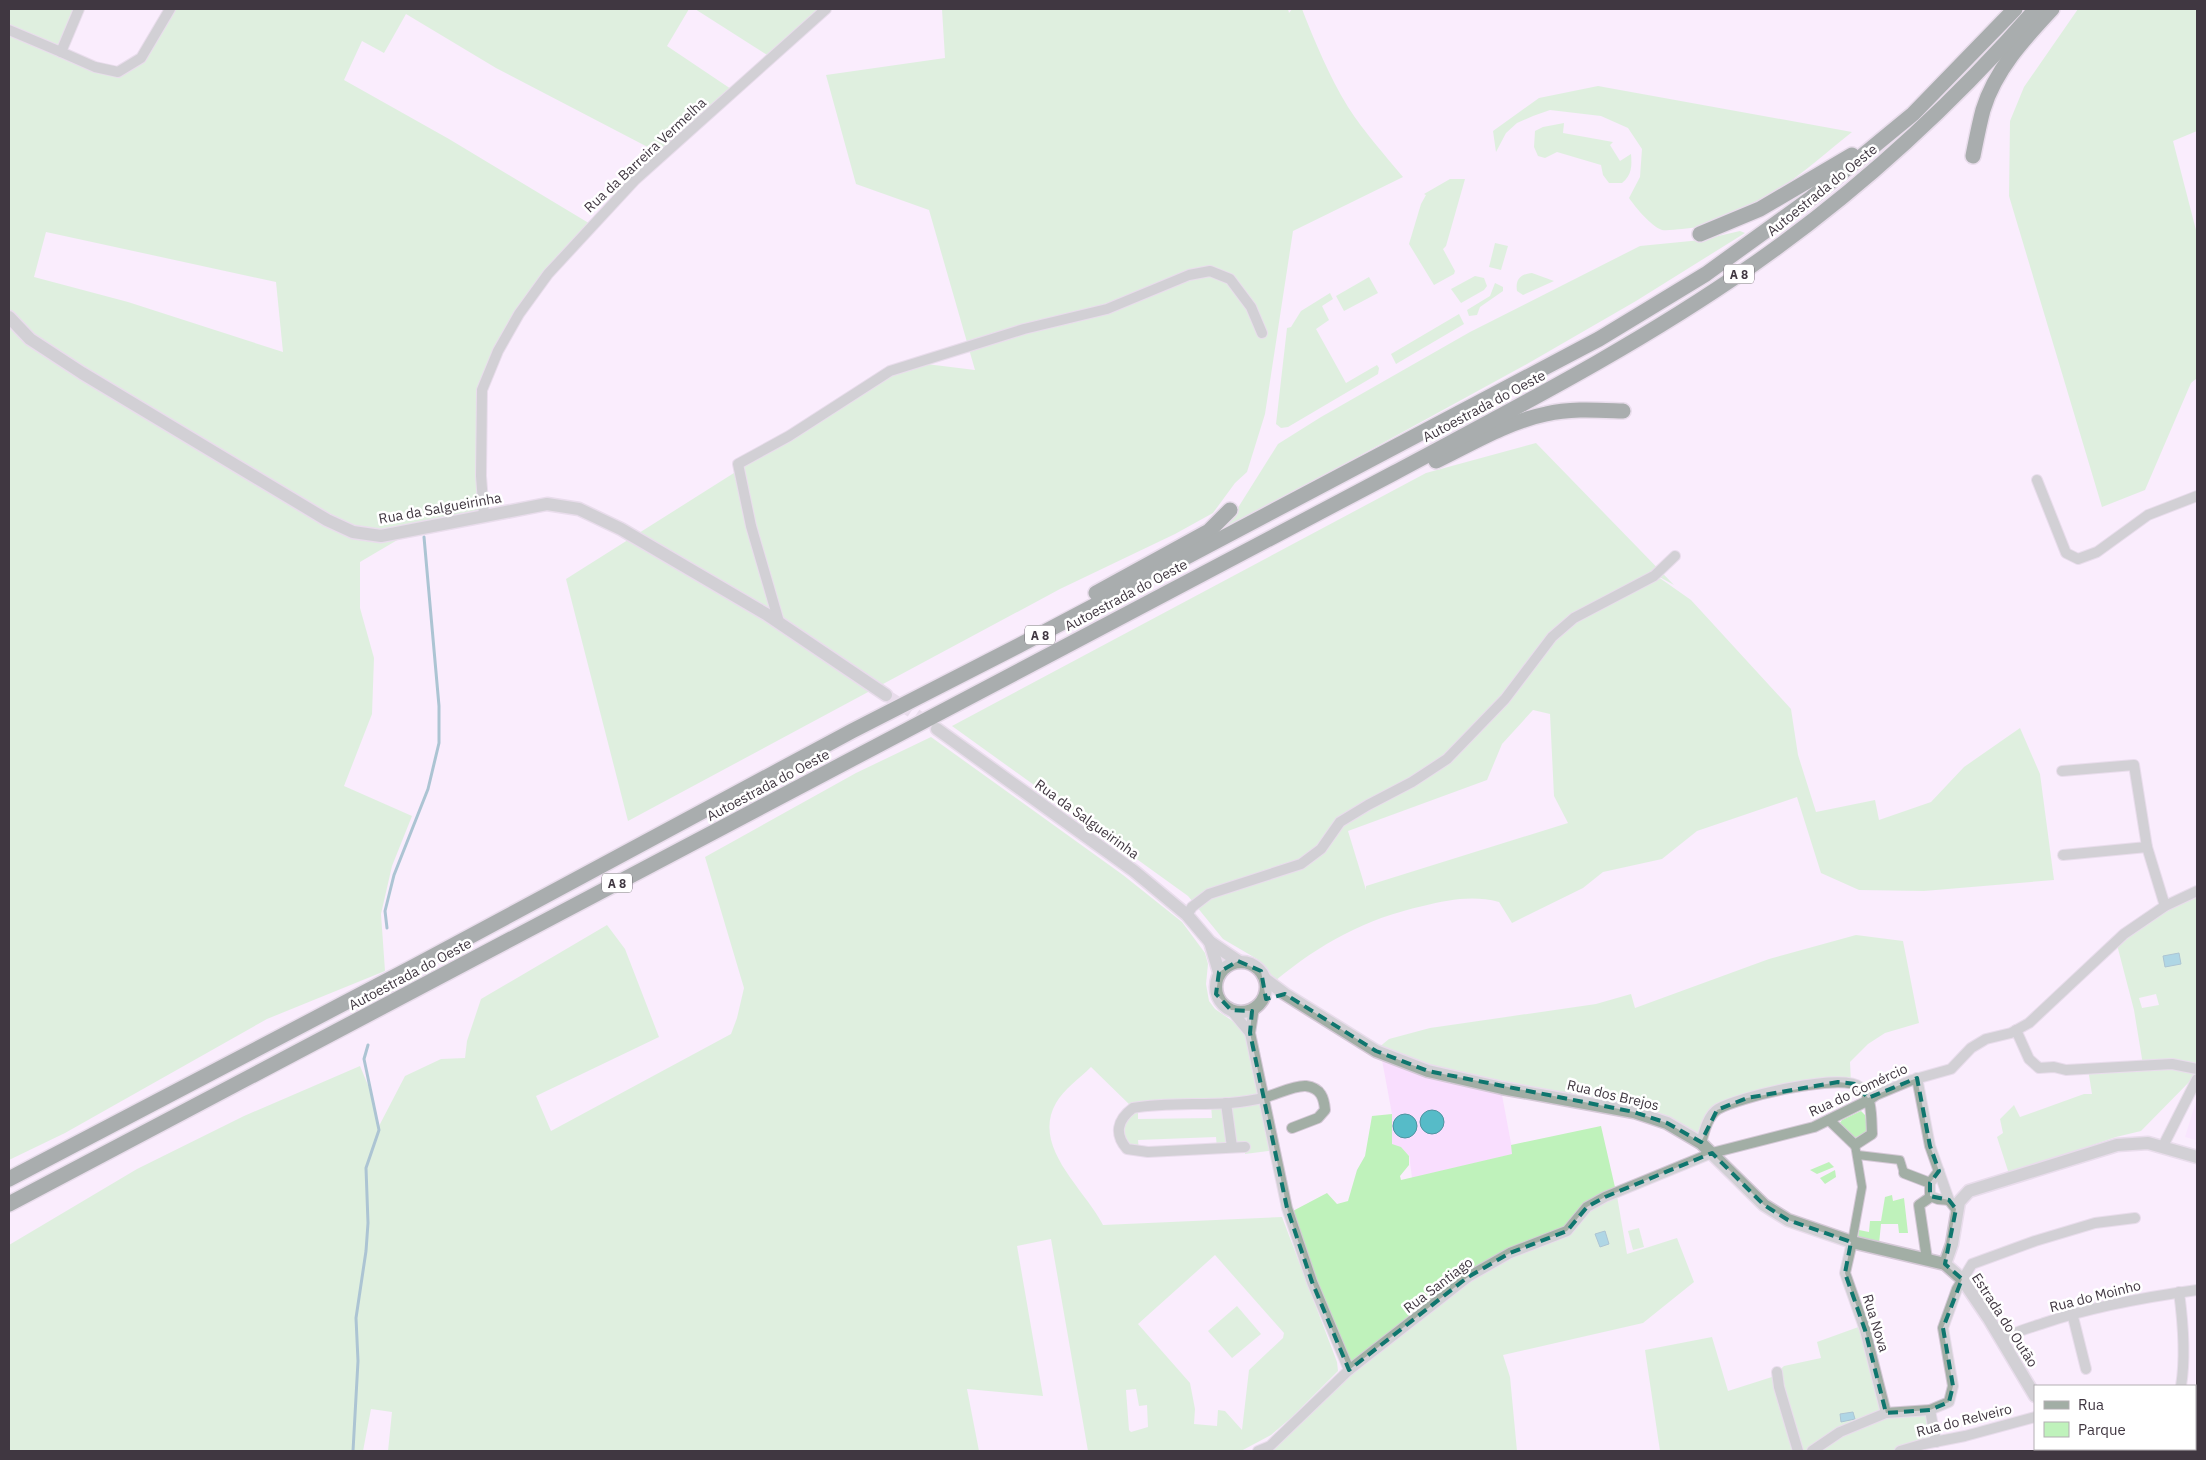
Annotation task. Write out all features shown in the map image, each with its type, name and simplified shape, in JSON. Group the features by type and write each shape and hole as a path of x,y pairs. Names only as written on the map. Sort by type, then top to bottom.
{"highway":[{"name":"Autoestrada do Oeste","path":"9,1179 414,966 852,731 1018,646 1599,340 1713,269 1811,198 1912,114 2015,9"},
{"name":"Autoestrada do Oeste","path":"9,1204 1394,473 1592,366 1677,315 1751,266 1829,207 1910,137 1956,94 2036,9"},
{"path":"1973,156 1983,110 1991,90 2017,46 2052,9"},
{"path":"1700,234 1760,209 1892,132"},
{"path":"1394,473 1432,463 1507,427 1546,414 1571,410 1623,411"},
{"path":"1018,646 1071,607 1209,531 1230,510"}],"street":[{"path":"61,52 79,9"},
{"path":"9,30 95,68 118,72 142,58 170,9"},
{"name":"Rua da Barreira Vermelha","path":"484,515 481,476 482,390 498,351 519,314 548,274 635,180 826,9"},
{"path":"779,622 751,526 738,464 788,436 890,371 1024,329 1107,309 1189,275 1210,271 1230,278 1251,307 1262,333"},
{"name":"Rua da Salgueirinha","path":"9,317 30,339 82,372 328,520 353,532 381,536 547,504 579,509 620,529 779,622 886,695"},
{"path":"2037,480 2066,553 2078,559 2096,552 2148,515 2197,496"},
{"path":"1187,915 1192,907 1209,894 1301,864 1321,850 1340,822 1412,782 1447,759 1506,699 1552,638 1574,618 1654,576 1675,556"},
{"name":"Rua da Salgueirinha","path":"937,729 1134,871 1187,915 1210,942 1238,961"},
{"path":"2062,771 2134,765 2147,847 2165,906"},
{"path":"2063,855 2147,847"},
{"name":"Rua do Comércio","path":"1712,1153 1794,1133 1828,1120 1876,1095 1917,1078 1951,1069 1971,1048 1986,1039 2016,1030 2029,1023 2124,934 2165,906 2197,891"},
{"name":"Rua da Salgueirinha","path":"1210,942 1220,972"},
{"path":"1250,1033 1258,1004 1266,990 1265,979 1254,965 1238,961 1231,963 1220,972 1215,986 1216,994 1224,1006 1231,1010 1250,1033 1287,1208 1312,1282 1348,1370"},
{"name":"Rua dos Brejos","path":"1265,979 1285,994 1376,1050 1428,1072 1502,1088 1634,1112 1668,1123 1701,1142 1764,1205 1788,1220 1852,1242 1945,1264"},
{"path":"1231,1010 1246,1012 1258,1004 1285,994"},
{"path":"2016,1030 2029,1058 2038,1068 2054,1067 2066,1070 2172,1064 2197,1068"},
{"path":"1917,1078 1930,1146 1953,1205 1952,1244 1945,1264"},
{"path":"2163,1146 2197,1079"},
{"path":"1701,1142 1708,1121 1717,1110 1747,1098 1790,1088 1838,1082 1856,1084 1862,1088 1869,1100 1872,1134 1857,1150"},
{"path":"1245,1147 1148,1152 1128,1149 1120,1141 1118,1128 1125,1114 1133,1108 1145,1106 1201,1106 1265,1098 1305,1086 1316,1089 1324,1098 1324,1110 1318,1118 1292,1128"},
{"path":"1226,1103 1232,1147"},
{"path":"1828,1120 1857,1150 1900,1160 1904,1173 1930,1183"},
{"path":"1953,1205 1969,1191 2100,1149 2133,1143 2163,1146 2197,1157"},
{"path":"1852,1242 1862,1187 1857,1150"},
{"name":"Rua Santiago","path":"1258,1451 1270,1446 1348,1370 1468,1277 1510,1253 1567,1230 1587,1208 1605,1197 1712,1153"},
{"path":"1940,1171 1930,1183 1929,1189 1932,1196 1953,1205"},
{"path":"1927,1259 1919,1205 1932,1196"},
{"path":"1812,1451 1840,1432 1886,1413 1930,1410 1949,1402 1954,1386 1942,1328 1962,1279 1972,1264 2095,1223 2135,1218"},
{"name":"Rua Nova","path":"1852,1242 1845,1273 1865,1330 1886,1413"},
{"name":"Estrada do Outão","path":"1945,1264 1962,1279 2002,1340 2034,1394"},
{"name":"Rua do Moinho","path":"2002,1340 2011,1334 2072,1313 2197,1290"},
{"path":"2180,1292 2183,1374 2181,1385"},
{"path":"2072,1313 2086,1368"},
{"path":"1777,1372 1779,1387 1798,1451"},
{"path":"1930,1410 1936,1442"},
{"name":"Rua do Relveiro","path":"1900,1451 1966,1436 2034,1416"}],"highlighted area":[{"path":"1238,961 1261,971 1266,999 1285,994 1376,1051 1428,1071 1634,1112 1667,1123 1701,1142 1717,1110 1747,1098 1838,1082 1856,1084 1868,1098 1917,1078 1930,1146 1939,1171 1930,1183 1930,1196 1949,1200 1956,1209 1945,1264 1962,1279 1943,1328 1953,1386 1949,1402 1930,1410 1886,1413 1865,1330 1845,1273 1851,1242 1788,1220 1764,1205 1712,1153 1605,1197 1587,1207 1567,1231 1510,1253 1468,1277 1349,1370 1312,1282 1287,1208 1250,1033 1252,1011 1231,1010 1216,994 1219,972"}],"shaded area":[{"path":"1382,1060 1424,1077 1502,1095 1513,1154 1412,1178 1409,1155 1392,1144 1392,1114"},
{"path":"2197,1098 2197,1145 2195,1144 2196,1140 2185,1137"}],"green space":[{"path":"9,9 76,9 60,50 9,24"},
{"path":"170,9 689,9 667,46 734,91 663,155 496,68 406,14 384,53 362,41 344,80 449,139 592,225 516,320 482,390 484,515 416,529 360,562 360,608 374,658 372,714 344,786 412,816 392,866 381,914 385,971 267,1019 65,1133 9,1160 9,34 118,72 141,58","holes":["46,232 276,282 283,352 128,302 34,277"]},
{"path":"695,9 826,9 772,58"},
{"path":"942,9 1288,9 1289,13 1292,9 1302,9 1317,46 1348,107 1367,134 1403,177 1293,231 1265,414 1247,472 1235,483 1213,513 1175,534 1060,589 628,821 566,579 910,362 975,370 929,210 856,184 826,75 945,58"},
{"path":"2078,9 2197,9 2197,131 2173,141 2197,234 2197,378 2191,383 2145,490 2102,507 2009,196 2010,121 2024,87"},
{"path":"1598,86 1852,132 1794,179 1751,207 1729,218 1706,225 1662,230 1649,221 1629,198 1640,177 1642,149 1628,128 1601,116 1550,110 1517,123 1506,133 1496,152 1493,131 1539,98"},
{"path":"1564,123 1563,133 1613,142 1610,145 1620,161 1631,154 1631,170 1628,177 1622,183 1609,183 1603,175 1601,165 1557,152 1545,158 1538,156 1534,147 1535,131 1543,127"},
{"path":"1450,179 1465,179 1446,246 1443,249 1455,271 1454,274 1434,285 1409,244 1421,204 1426,195 1424,194"},
{"path":"1740,231 1745,233 1636,301 1527,364 1224,530 1278,444 1321,417 1470,332 1640,246 1701,240"},
{"path":"1495,243 1508,246 1501,270 1489,267"},
{"path":"1532,273 1554,281 1523,295 1517,291 1518,280 1522,276"},
{"path":"1475,276 1484,278 1487,286 1484,290 1461,303 1451,289"},
{"path":"1369,277 1378,293 1344,311 1336,296"},
{"path":"1495,283 1503,287 1503,291 1480,307 1477,315 1469,316 1467,310 1490,296"},
{"path":"1330,293 1333,299 1322,306 1329,320 1316,329 1346,383 1377,365 1379,368 1378,374 1288,427 1281,428 1276,424 1287,328 1291,327 1301,311"},
{"path":"1459,314 1464,324 1396,364 1391,354"},
{"path":"1536,443 1674,585 1654,574 1691,600 1791,709 1798,755 1816,812 1875,800 1879,820 1931,802 1964,767 2020,728 2040,774 2054,880 1924,891 1859,890 1821,873 1797,797 1697,831 1662,859 1603,872 1583,888 1512,923 1499,902 1489,900 1461,899 1402,911 1344,934 1309,955 1275,981 1264,965 1257,959 1223,939 1188,896 952,726 1426,473","holes":["1533,710 1550,714 1554,796 1568,823 1366,886 1366,890 1348,831 1487,780 1502,744"]},
{"path":"931,737 1123,875 1182,922 1205,953 1208,964 1206,984 1209,1001 1215,1009 1250,1033 1276,1150 1245,1154 1245,1147 1217,1148 1216,1137 1138,1140 1139,1151 1127,1149 1119,1128 1133,1108 1091,1067 1059,1098 1050,1119 1050,1135 1063,1167 1103,1225 1282,1217 1337,1362 1338,1371 1271,1435 1241,1451 1088,1451 1051,1239 1017,1246 1043,1396 967,1389 979,1451 388,1451 392,1412 371,1409 363,1451 9,1451 9,1245 137,1169 244,1116 360,1066 373,1097 379,1126 405,1076 441,1059 465,1058 467,1041 481,999 607,925 625,949 659,1037 536,1096 551,1131 731,1034 744,988 705,857 856,773","holes":["1211,1105 1212,1118 1138,1119 1138,1108","1215,1255 1284,1333 1283,1338 1249,1370 1242,1430 1225,1411 1218,1410 1217,1426 1194,1424 1195,1409 1190,1383 1138,1324","1136,1389 1139,1406 1147,1405 1148,1427 1131,1432 1129,1430 1126,1390"]},
{"path":"2197,891 2197,1074 2141,1131 2116,1137 2009,1174 1997,1137 2003,1133 2000,1119 2014,1105 2020,1117 2084,1094 2092,1094 2088,1069 2143,1065 2134,1010 2116,941","holes":["2156,994 2159,1005 2142,1008 2139,998"]},
{"path":"1856,935 1903,941 1919,1023 1885,1033 1868,1044 1850,1062 1851,1083 1791,1088 1717,1110 1699,1133 1429,1068 1378,1048 1389,1039 1430,1028 1596,1004 1631,994 1635,1008 1769,959"},
{"path":"1861,1111 1865,1115 1868,1131 1853,1139 1839,1124 1842,1120"},
{"path":"1392,1114 1392,1144 1401,1147 1409,1156 1409,1165 1400,1176 1401,1180 1512,1154 1511,1145 1601,1126 1617,1196 1627,1254 1677,1238 1694,1282 1643,1323 1503,1355 1510,1377 1517,1451 1258,1451 1348,1370 1289,1213 1327,1193 1337,1204 1348,1201 1357,1170 1365,1156 1372,1116"},
{"path":"1829,1162 1834,1167 1817,1174 1810,1170"},
{"path":"1835,1170 1836,1177 1825,1184 1820,1178"},
{"path":"1892,1195 1893,1201 1904,1198 1908,1233 1899,1233 1898,1224 1881,1224 1879,1244 1857,1243 1859,1230 1869,1232 1870,1221 1881,1221 1885,1197"},
{"path":"1639,1228 1644,1247 1633,1250 1628,1231"},
{"path":"1237,1306 1261,1334 1232,1358 1208,1331"},
{"path":"1864,1325 1886,1413 1930,1410 1936,1442 1900,1451 1660,1451 1645,1350 1712,1337 1728,1391 1772,1377 1784,1366 1821,1358 1817,1342"}],"water":[{"path":"2179,953 2181,964 2165,967 2163,956"},
{"path":"1432,1110 1440,1114 1444,1122 1440,1130 1432,1134 1424,1130 1420,1122 1424,1114"},
{"path":"1405,1114 1413,1118 1417,1126 1413,1134 1405,1138 1397,1134 1393,1126 1397,1118"},
{"path":"1605,1231 1609,1244 1600,1247 1595,1234"},
{"path":"1853,1412 1855,1419 1841,1422 1840,1414"}],"waterway":[{"path":"387,928 385,911 394,875 428,789 439,743 439,706 424,537"},
{"path":"353,1451 358,1361 356,1318 366,1251 368,1223 366,1168 379,1130 364,1059 368,1045"}],"tunnel":[{"path":"886,695 930,724"}]}
